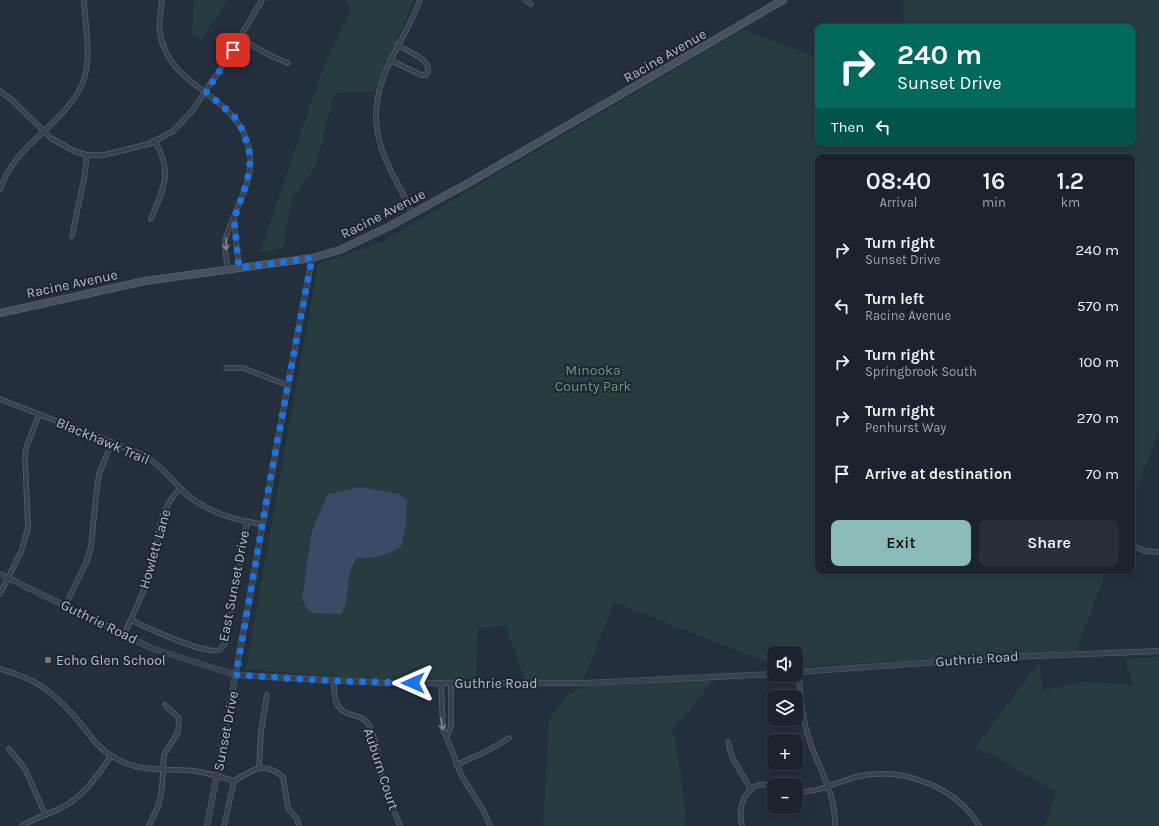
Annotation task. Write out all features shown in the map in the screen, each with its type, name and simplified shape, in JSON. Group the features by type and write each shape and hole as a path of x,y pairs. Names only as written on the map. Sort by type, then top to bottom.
{"main road":[{"name":"Racine Avenue","path":"0,313 138,282 312,258 347,247 412,214 783,0"}],"street":[{"path":"0,189 10,167 77,95 85,76 87,60 84,0"},
{"path":"162,0 159,23 165,53 180,73 206,92 234,116 242,129 248,145 249,173 225,241 228,270"},
{"path":"0,91 64,147 87,155 113,153 155,141 168,135 185,120 206,92 262,0"},
{"path":"412,214 407,200 382,152 377,127 378,92 390,60 420,0"},
{"path":"525,0 530,4"},
{"path":"239,38 273,57 288,63"},
{"path":"390,60 421,76 426,76 429,71 429,66 425,61 397,45"},
{"path":"151,219 164,185 166,169 162,154 155,141"},
{"path":"72,236 87,155"},
{"path":"234,219 239,268"},
{"name":"Sunset Drive","path":"207,826 236,675 287,385 312,258"},
{"path":"226,368 247,369 287,385"},
{"name":"Blackhawk Trail","path":"0,399 112,442 150,459 163,469 180,489 214,512 247,522 262,524"},
{"path":"0,594 21,552 28,528 25,456 26,448 39,414"},
{"path":"65,606 86,563 91,548 99,474 112,442"},
{"name":"Howlett Lane","path":"124,635 150,571 163,515 171,499 180,489"},
{"name":"East Sunset Drive","path":"131,620 191,644 212,651 220,650 227,637 247,522"},
{"path":"1136,547 1145,551 1159,552"},
{"name":"Guthrie Road","path":"0,574 124,635 171,655 236,675 334,681 566,683 767,674"},
{"name":"Guthrie Road","path":"803,672 1010,657 1159,651"},
{"path":"0,669 28,678 45,688 60,700 92,739 111,756 130,766 163,770 197,771 217,775 234,781 259,768 275,770 283,777 288,808 297,819 299,826"},
{"name":"Auburn Court","path":"334,681 334,694 338,707 345,712 364,720 371,729 385,788 400,826"},
{"path":"799,682 804,718 810,739 829,786 836,812 835,826"},
{"path":"441,683 442,726 447,736 456,765 479,802 490,826"},
{"path":"447,736 450,727 451,683"},
{"path":"259,768 261,732 266,695"},
{"path":"149,826 159,804 164,755 179,727 179,718 165,705"},
{"path":"441,708 450,709"},
{"path":"456,765 487,751 509,738"},
{"path":"728,742 732,758 751,790"},
{"path":"9,749 25,769 45,814"},
{"path":"22,826 45,814 59,810 81,794 98,775 111,756"},
{"path":"803,793 829,786 841,781 871,774 905,776 918,779 951,796 970,814 979,826"},
{"path":"224,826 234,781"},
{"path":"742,826 740,810 744,796 754,787 767,784"}],"green space":[{"path":"194,0 228,0 202,39 192,33"},
{"path":"345,0 414,0 374,92 334,93 316,166 292,198 283,248 260,252 325,63 352,8"},
{"name":"Minooka County Park","path":"903,0 1159,0 1159,430 1135,493 1135,154 815,154 815,574 1105,574 1076,651 803,667 803,646 767,646 767,662 614,602 583,681 525,680 506,626 478,627 476,680 383,680 246,669 318,263 380,243 743,29 815,57 815,146 1135,146 1135,24 904,24"},
{"path":"1159,657 1159,826 1045,826 1056,792 992,755 975,748 1039,662 1043,691 1084,681 1133,685 1125,658"},
{"path":"715,679 672,730 679,758 686,826 543,826 549,719 568,696 582,687"}],"water":[{"path":"360,487 399,494 407,501 406,525 401,547 379,556 357,558 350,572 346,600 342,614 313,613 307,609 302,599 312,531 328,494"}],"place":[{"name":"Echo Glen School","path":"48,660"}],"route":[{"path":"233,50 206,92 231,112 238,121 249,149 249,173 234,219 239,268 312,258 287,385 236,675 334,681 413,683"}]}
